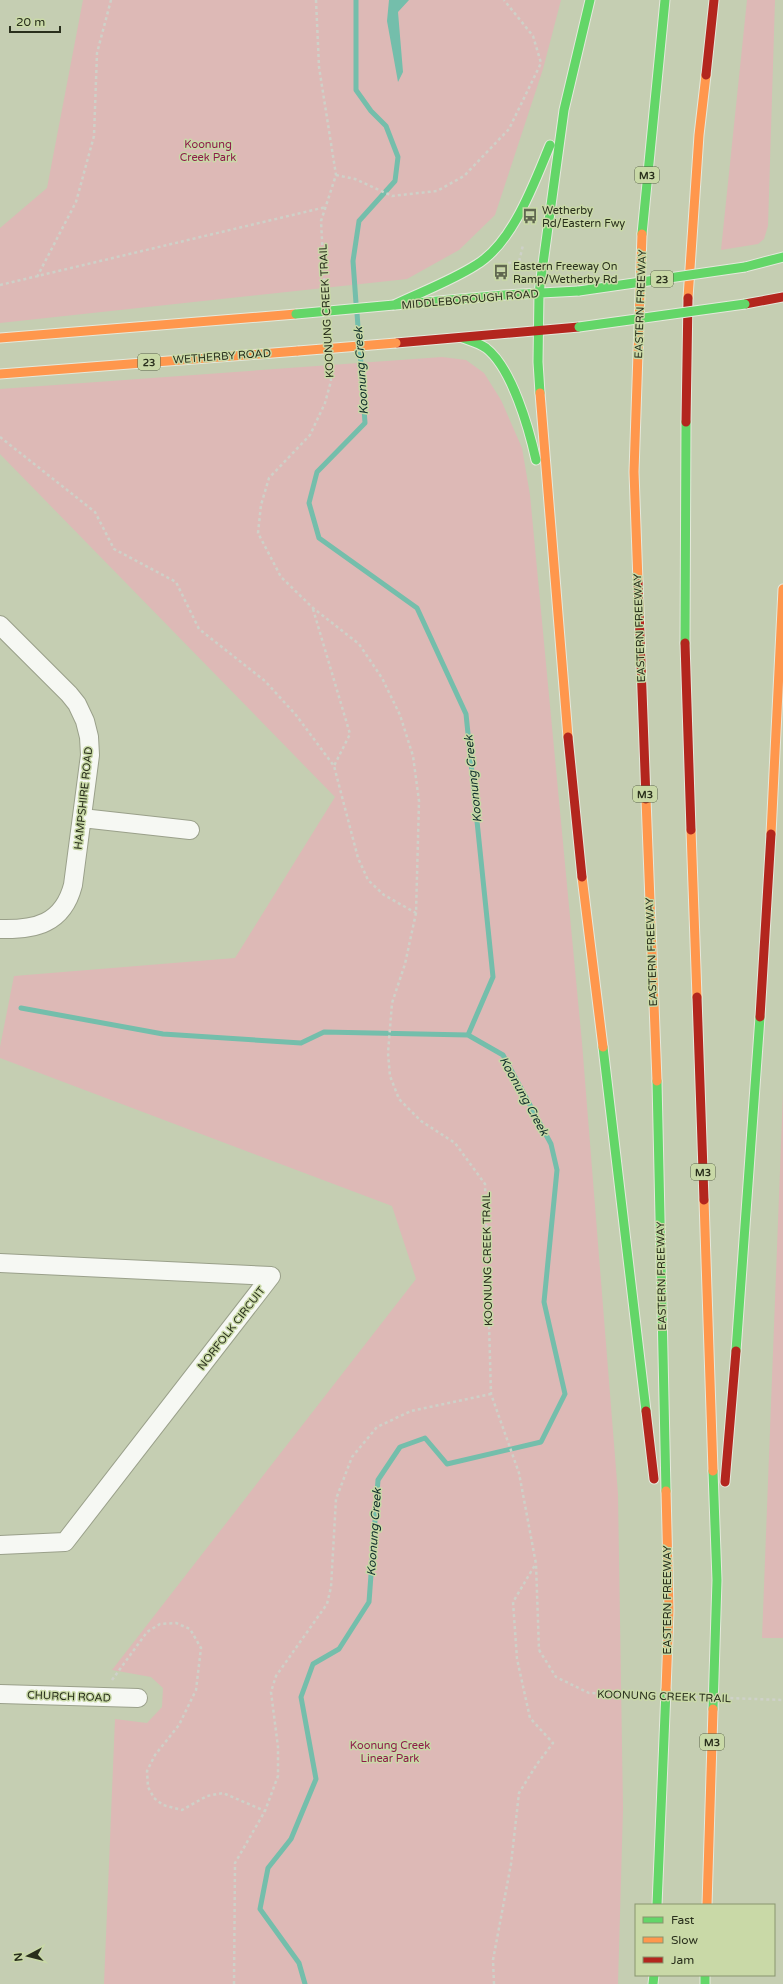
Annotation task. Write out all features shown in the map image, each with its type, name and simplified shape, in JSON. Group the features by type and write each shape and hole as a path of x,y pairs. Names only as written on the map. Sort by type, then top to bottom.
{"main road":[{"path":"590,0 564,110 539,292 538,362 573,800 655,1492"},
{"name":"EASTERN FREEWAY","path":"656,1904 669,1610 658,1116 634,472 643,214 666,0"},
{"name":"M3","path":"707,1904 717,1580 684,622 688,297 699,135 714,0"},
{"path":"394,305 477,265 493,251 507,233 525,204 564,110"},
{"name":"MIDDLEBOROUGH ROAD","path":"394,305 539,292 579,291 745,267 783,257"},
{"name":"23","path":"463,338 579,327 744,304 783,297"},
{"name":"23","path":"0,338 394,305"},
{"path":"463,338 488,349 500,364 522,413 535,457 552,545"},
{"name":"WETHERBY ROAD","path":"0,374 463,338"},
{"path":"717,1580 744,1270 770,843 783,589"},
{"path":"657,1508 669,1610"}],"street":[{"name":"HAMPSHIRE ROAD","path":"0,625 69,694 82,713 89,737 90,755 73,885 70,895 63,908 50,919 37,927 0,929"},
{"path":"82,818 190,830"},
{"name":"NORFOLK CIRCUIT","path":"0,1263 271,1276 65,1542 0,1545"},
{"name":"CHURCH ROAD","path":"0,1694 138,1698"}],"path":[{"path":"37,277 76,202 94,136 97,53 111,0"},
{"name":"KOONUNG CREEK TRAIL","path":"316,0 319,67 336,175 321,221 325,298"},
{"path":"336,175 355,179 392,196 437,191 464,176 509,129 540,64 533,36 504,0"},
{"path":"0,285 326,207"},
{"path":"517,271 519,262"},
{"name":"KOONUNG CREEK TRAIL","path":"329,358 331,381 326,403 310,435 269,478 261,505 258,532 281,577 313,608 359,644 382,678 400,715 413,756 419,801 416,913 405,964 392,1003 388,1053 390,1076 399,1099 421,1120 455,1143 485,1184 491,1394 519,1473 536,1564 539,1650 556,1677 589,1693 783,1700"},
{"path":"0,437 95,512 114,549 176,582 199,629 265,681 296,715 334,766 358,858 368,880 384,895 416,913"},
{"path":"313,608 350,734 334,766"},
{"path":"234,1984 235,1863 265,1811 278,1776 278,1747 271,1692 276,1676 327,1604 332,1587 336,1499 352,1457 377,1427 411,1411 491,1394"},
{"path":"494,1984 494,1960 511,1864 519,1793 537,1764 553,1743 530,1718 517,1660 513,1602 536,1564"},
{"path":"108,1698 109,1685 147,1632 160,1624 176,1623 190,1629 202,1648 196,1690 179,1725 155,1756 147,1771 148,1787 154,1798 163,1805 182,1810 207,1796 223,1793 265,1811"}],"green space":[{"name":"Koonung Creek Park","path":"83,0 561,0 543,69 495,215 459,250 407,279 0,323 0,228 47,188"},
{"path":"747,0 775,0 768,226 764,239 758,244 721,250"},
{"name":"Koonung Creek Linear Park","path":"442,357 466,360 484,373 501,400 522,448 530,495 582,1043 618,1494 623,1809 618,1984 104,1984 115,1719 147,1723 162,1707 163,1688 151,1677 112,1670 416,1279 392,1206 0,1058 0,1047 14,976 235,958 335,797 0,454 0,389"},
{"path":"783,1092 783,1638 762,1638"}],"water":[{"path":"389,0 409,0 398,12 403,72 398,82 387,21"}],"waterway":[{"name":"Koonung Creek","path":"356,0 356,90 371,111 386,126 398,157 395,181 359,221 353,261 356,303"},
{"name":"Koonung Creek","path":"357,313 359,341"},
{"name":"Koonung Creek","path":"305,1984 299,1963 260,1909 268,1868 291,1839 316,1779 301,1697 313,1664 339,1649 369,1602 378,1480 400,1447 425,1438 447,1464 541,1442 565,1394 544,1302 557,1170 551,1144 503,1055 468,1035 493,977 466,714 417,608 319,538 309,503 317,472 365,423 360,351"},
{"path":"21,1008 163,1034 301,1043 324,1032 468,1035"}],"traffic: fast":[{"path":"540,393 538,362 539,293 564,110 590,0"},
{"path":"642,234 665,0"},
{"path":"394,305 456,276 476,265 489,255 501,242 521,211 550,145"},
{"path":"745,267 783,257"},
{"path":"579,291 745,267"},
{"path":"395,305 504,295 579,291"},
{"path":"579,327 745,304"},
{"path":"296,314 394,305"},
{"path":"463,338 478,343 486,348 495,357 504,370 524,416 536,460"},
{"path":"685,643 686,422"},
{"path":"736,1351 760,1017"},
{"path":"603,1047 646,1411"},
{"path":"657,1081 666,1491"},
{"path":"713,1471 717,1580 713,1709"},
{"path":"657,1904 666,1690"},
{"path":"653,1984 654,1976"},
{"path":"705,1976 705,1984"}],"traffic: slow":[{"path":"688,298 699,135 706,75"},
{"path":"638,582 634,472 642,234"},
{"path":"0,338 296,314"},
{"path":"298,351 396,343"},
{"path":"0,374 298,351"},
{"path":"540,393 568,737"},
{"path":"771,834 783,589"},
{"path":"646,799 657,1081"},
{"path":"691,830 697,997"},
{"path":"582,877 603,1047"},
{"path":"704,1200 713,1471"},
{"path":"666,1491 669,1610 666,1690"},
{"path":"707,1904 713,1709"}],"traffic: jam":[{"path":"706,75 714,0"},
{"path":"745,304 783,297"},
{"path":"686,422 688,298"},
{"path":"396,343 579,327"},
{"path":"638,582 646,799"},
{"path":"685,643 691,830"},
{"path":"568,737 582,877"},
{"path":"760,1017 771,834"},
{"path":"697,997 704,1200"},
{"path":"725,1482 736,1351"},
{"path":"646,1411 654,1479"}],"place":[{"name":"Wetherby Rd/Eastern Fwy","path":"530,216"},
{"name":"Eastern Freeway On Ramp/Wetherby Rd","path":"501,272"}]}
